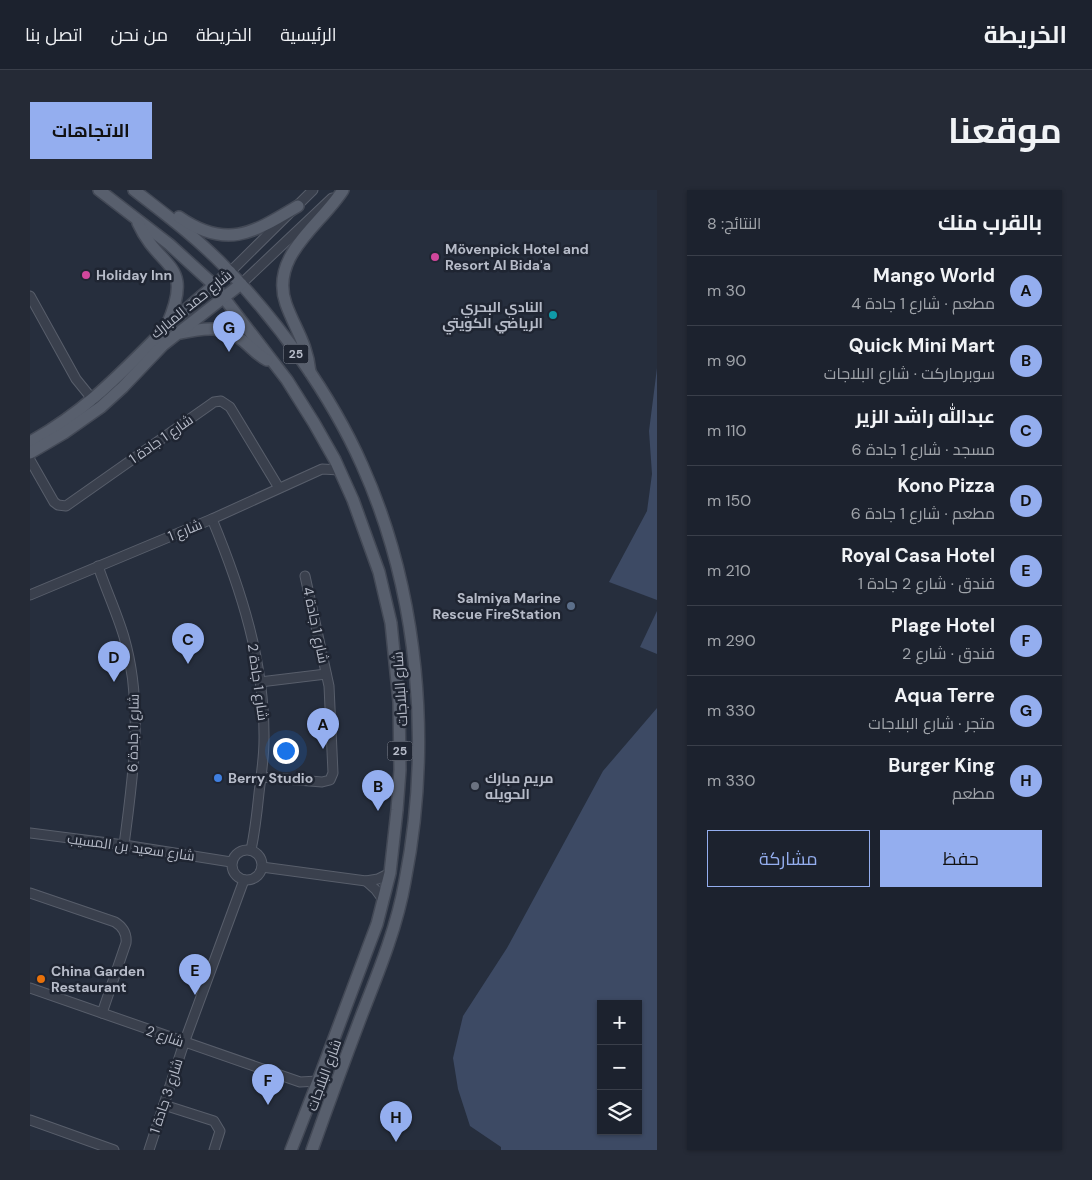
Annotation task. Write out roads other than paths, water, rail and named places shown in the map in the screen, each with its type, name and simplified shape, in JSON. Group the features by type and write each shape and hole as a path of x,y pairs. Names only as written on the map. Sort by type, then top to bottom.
{"main road":[{"name":"25","path":"99,190 169,244 209,285 220,300"},
{"name":"25","path":"134,190 175,222 241,284"},
{"path":"310,374 304,342 285,300 284,273 288,260 296,248 333,205 342,190"},
{"path":"145,198 165,208 194,228 211,234 229,236 246,234 261,228 298,206"},
{"path":"137,219 149,242 170,264 177,281 177,300 170,331 202,329 223,331 237,337 258,355 273,363"},
{"name":"شارع حمد المبارك","path":"30,453 64,433 101,407 123,387 209,285 226,268"},
{"name":"شارع البلاجات","path":"241,284 275,325 310,374 344,429 361,464 376,500 391,546 410,631 418,689 418,774 412,838 400,904 382,961 312,1150"},
{"name":"شارع حمد المبارك","path":"30,442 70,418 93,400 170,331 220,300 241,284"},
{"name":"شارع البلاجات","path":"220,300 287,380 340,470 380,572 391,623 399,702 400,770 397,819 390,873 384,901 291,1150"}],"street":[{"name":"شارع حمد المبارك","path":"226,268 298,206 313,190"},
{"name":"شارع حمد المبارك","path":"241,284 342,190"},
{"path":"298,206 301,216 308,220"},
{"path":"31,302 76,379 93,400"},
{"name":"شارع 1 جادة 1","path":"30,460 54,502 60,506 66,506 214,402 221,401 230,407 279,488"},
{"name":"شارع 1","path":"30,595 212,519 322,468 340,470"},
{"name":"شارع 1 جادة 2","path":"212,519 234,574 254,648 260,682 264,742 258,811 251,850"},
{"name":"شارع 1 جادة 6","path":"98,566 124,636 134,688 135,757 124,845"},
{"name":"شارع 1 جادة 4","path":"261,777 322,782 330,780 332,774 330,693 305,576"},
{"name":"شارع 1 جادة 4","path":"260,682 326,674"},
{"name":"شارع سعيد بن المسيب","path":"30,833 124,845 231,862"},
{"path":"247,849 251,850 261,858 262,867 256,877 244,880 234,874 231,862 238,852 247,849"},
{"path":"262,867 366,881 378,879 390,873"},
{"name":"شارع 3 جادة 1","path":"149,1150 184,1042 244,880"},
{"path":"366,881 384,901"},
{"path":"30,893 115,922 123,929 126,943 102,1013"},
{"name":"شارع 2","path":"30,988 300,1082 318,1081"},
{"name":"شارع 2","path":"300,1082 313,1095"},
{"path":"164,1105 214,1121 220,1131 214,1150"},
{"path":"30,1120 114,1150"}],"water":[{"path":"657,368 657,600 609,582 647,511 652,474 649,431"},
{"path":"657,611 657,654 640,647"},
{"path":"657,708 657,1150 501,1150 501,1147 470,1126 458,1089 453,1058 463,1016 507,948 603,771"}],"place":[{"name":"Mövenpick Hotel and Resort Al Bida'a","path":"435,257"},
{"name":"Holiday Inn","path":"86,275"},
{"name":"النادي البحري الرياضي الكويتي","path":"553,315"},
{"name":"Aqua Terre","path":"229,352"},
{"name":"Salmiya Marine Rescue FireStation","path":"571,606"},
{"name":"عبدالله راشد الزير","path":"188,664"},
{"name":"Kono Pizza","path":"114,682"},
{"name":"Mango World","path":"323,749"},
{"name":"Berry Studio","path":"218,778"},
{"name":"مريم مبارك الحويله","path":"475,786"},
{"name":"Quick Mini Mart","path":"378,811"},
{"name":"China Garden Restaurant","path":"41,979"},
{"name":"Royal Casa Hotel","path":"195,995"},
{"name":"Plage Hotel","path":"268,1105"},
{"name":"Burger King","path":"396,1142"}]}
